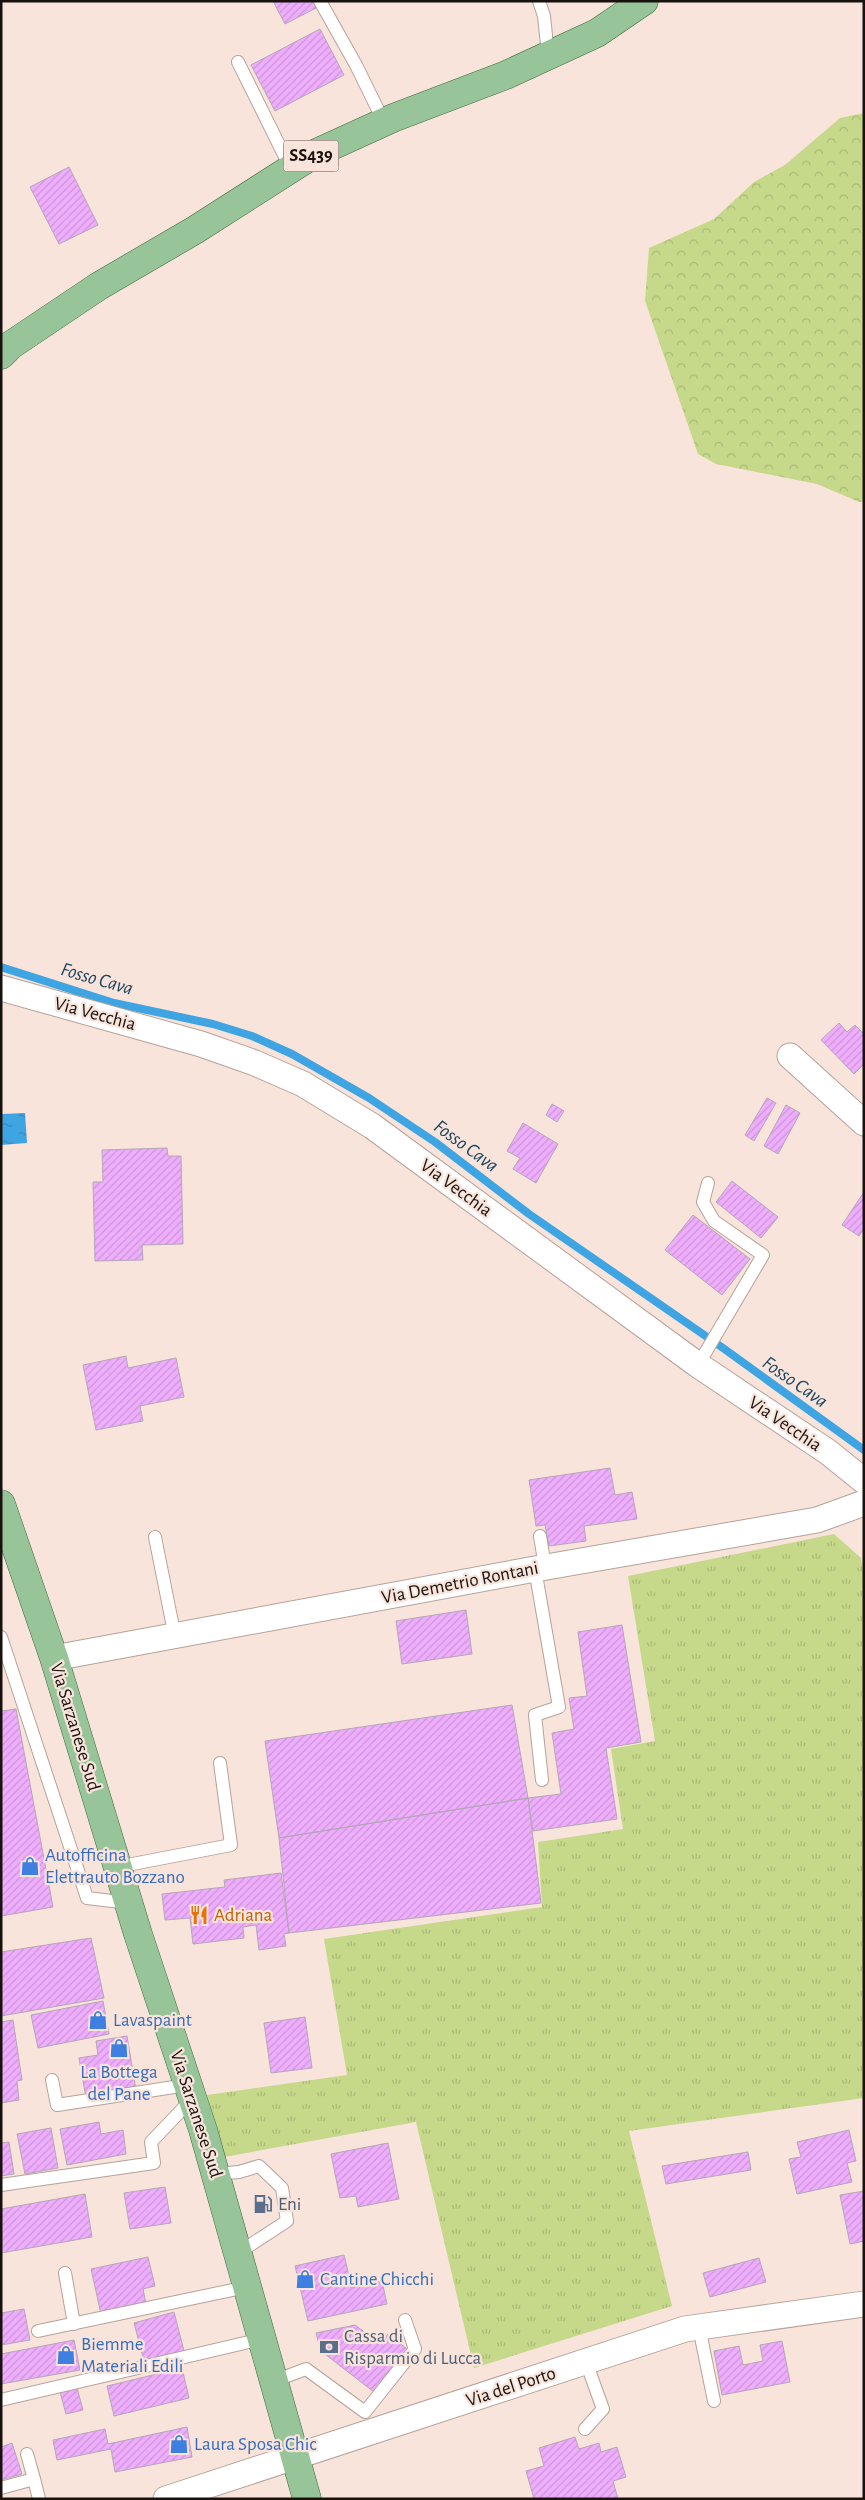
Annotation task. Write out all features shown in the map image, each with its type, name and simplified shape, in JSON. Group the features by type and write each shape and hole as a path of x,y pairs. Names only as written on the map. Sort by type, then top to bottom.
{"main road":[{"name":"SS439","path":"1,355 11,345 99,286 195,230 314,154 384,122 506,75 597,33 639,3"},
{"name":"Via Sarzanese Sud","path":"1,1504 54,1658 129,1903 216,2174 307,2499"}],"street":[{"name":"Via Vecchia","path":"1,988 202,1044 255,1062 303,1084 372,1126 702,1358 864,1481"},
{"path":"790,1056 864,1123"},
{"name":"Via Demetrio Rontani","path":"54,1658 540,1568 817,1520 864,1503"},
{"name":"Via del Porto","path":"166,2499 296,2458 685,2329 864,2304"}],"lane":[{"path":"320,1 356,64 384,122"},
{"path":"539,1 544,16 548,55"},
{"path":"238,62 291,169"},
{"path":"702,1358 763,1255 714,1221 703,1202 708,1183"},
{"path":"540,1536 540,1568 559,1707 535,1715 542,1780"},
{"path":"156,1537 175,1637"},
{"path":"1,1637 87,1898 129,1903"},
{"path":"118,1867 231,1845 220,1763"},
{"path":"52,2080 57,2105 190,2092"},
{"path":"1,2185 154,2164 151,2142 190,2092"},
{"path":"216,2174 239,2172 259,2166 282,2188 287,2221 238,2253"},
{"path":"65,2273 74,2324"},
{"path":"38,2332 247,2286"},
{"path":"365,2412 415,2349 405,2320"},
{"path":"699,2327 714,2402"},
{"path":"1,2400 262,2339"},
{"path":"585,2429 603,2409 586,2362"},
{"path":"274,2381 306,2369 387,2428"},
{"path":"27,2454 39,2499"},
{"path":"1,2488 34,2479"}],"green space":[{"path":"864,113 864,502 859,502 817,484 716,464 698,454 645,301 649,248 714,219 754,182 785,165 840,118"},
{"path":"834,1534 861,1558 864,1577 864,2098 629,2131 672,2306 474,2368 416,2122 224,2157 207,2095 347,2075 324,1939 542,1907 538,1842 623,1829 611,1749 655,1741 628,1576"}],"water":[{"path":"25,1113 27,1143 1,1145 1,1114"}],"building":[{"path":"273,1 316,1 318,7 285,24"},
{"path":"320,29 344,75 275,111 251,65"},
{"path":"69,167 98,225 59,244 30,187"},
{"path":"839,1023 847,1032 855,1025 864,1034 864,1064 854,1074 821,1040"},
{"path":"767,1098 776,1103 754,1141 745,1135"},
{"path":"552,1104 564,1111 557,1122 546,1115"},
{"path":"786,1105 800,1113 778,1154 764,1146"},
{"path":"523,1123 558,1144 536,1183 513,1169 520,1158 507,1151"},
{"path":"167,1148 168,1156 181,1156 183,1244 142,1245 143,1260 95,1261 93,1182 103,1182 102,1150"},
{"path":"732,1181 778,1217 761,1238 716,1202"},
{"path":"864,1192 864,1229 859,1236 842,1225"},
{"path":"693,1215 750,1259 722,1295 665,1250"},
{"path":"126,1356 128,1368 176,1358 184,1397 140,1406 143,1421 96,1430 83,1365"},
{"path":"610,1468 615,1495 632,1492 637,1519 584,1526 586,1541 549,1546 545,1525 536,1526 529,1480"},
{"path":"466,1610 472,1654 402,1664 396,1621"},
{"path":"622,1625 641,1742 606,1748 617,1819 533,1831 528,1798 561,1794 552,1733 574,1729 569,1698 587,1696 578,1632"},
{"path":"512,1705 528,1798 279,1838 265,1741"},
{"path":"16,1709 53,1907 1,1916 1,1711"},
{"path":"528,1798 541,1903 289,1933 279,1838"},
{"path":"281,1873 289,1933 284,1934 286,1946 259,1950 256,1925 243,1927 244,1938 193,1944 190,1918 165,1920 162,1894 225,1887 224,1880"},
{"path":"91,1938 104,1998 1,2016 1,1952"},
{"path":"103,2001 109,2034 38,2048 31,2015"},
{"path":"305,2017 312,2068 271,2073 264,2023"},
{"path":"13,2020 22,2080 17,2081 19,2100 1,2103 1,2022"},
{"path":"127,2036 136,2090 86,2098 79,2058 98,2055 96,2041"},
{"path":"99,2122 101,2134 123,2130 126,2154 67,2165 60,2129"},
{"path":"51,2128 58,2168 25,2174 17,2134"},
{"path":"849,2130 856,2161 847,2163 852,2182 797,2194 789,2159 801,2157 797,2142"},
{"path":"9,2142 14,2174 1,2176 1,2143"},
{"path":"388,2143 399,2199 358,2207 356,2196 340,2198 331,2154"},
{"path":"748,2152 751,2170 666,2184 662,2166"},
{"path":"165,2187 171,2223 130,2229 124,2193"},
{"path":"864,2191 864,2241 850,2244 840,2195"},
{"path":"85,2194 92,2237 1,2253 1,2209"},
{"path":"344,2255 352,2288 382,2281 387,2304 308,2321 295,2266"},
{"path":"148,2257 155,2286 143,2289 146,2304 101,2314 91,2269"},
{"path":"759,2258 766,2282 710,2297 703,2273"},
{"path":"24,2309 30,2340 1,2345 1,2313"},
{"path":"174,2312 184,2351 144,2361 134,2323"},
{"path":"355,2325 380,2344 388,2334 407,2349 374,2392 321,2351 316,2333"},
{"path":"74,2340 80,2370 1,2384 1,2354"},
{"path":"782,2341 790,2382 722,2395 714,2351 739,2346 743,2365 763,2361 760,2345"},
{"path":"182,2368 189,2398 114,2416 107,2386"},
{"path":"77,2388 83,2410 66,2414 60,2392"},
{"path":"187,2427 192,2457 115,2472 111,2449 57,2460 53,2440 105,2429 108,2444"},
{"path":"575,2437 579,2449 599,2443 601,2452 617,2447 626,2477 613,2481 618,2499 534,2499 526,2471 544,2466 539,2448"},
{"path":"12,2443 22,2474 1,2480 1,2447"}],"waterway":[{"name":"Fosso Cava","path":"1,967 114,1003 213,1024 252,1036 292,1054 369,1098 435,1142 529,1214 723,1348 864,1450"}],"place":[{"name":"Autofficina Elettrauto Bozzano","path":"30,1866"},
{"name":"Adriana","path":"199,1915"},
{"name":"Lavaspaint","path":"98,2020"},
{"name":"La Bottega del Pane","path":"119,2048"},
{"name":"Eni","path":"263,2204"},
{"name":"Cantine Chicchi","path":"305,2279"},
{"name":"Cassa di Risparmio di Lucca","path":"329,2347"},
{"name":"Biemme Materiali Edili","path":"66,2355"},
{"name":"Laura Sposa Chic","path":"179,2444"}]}
